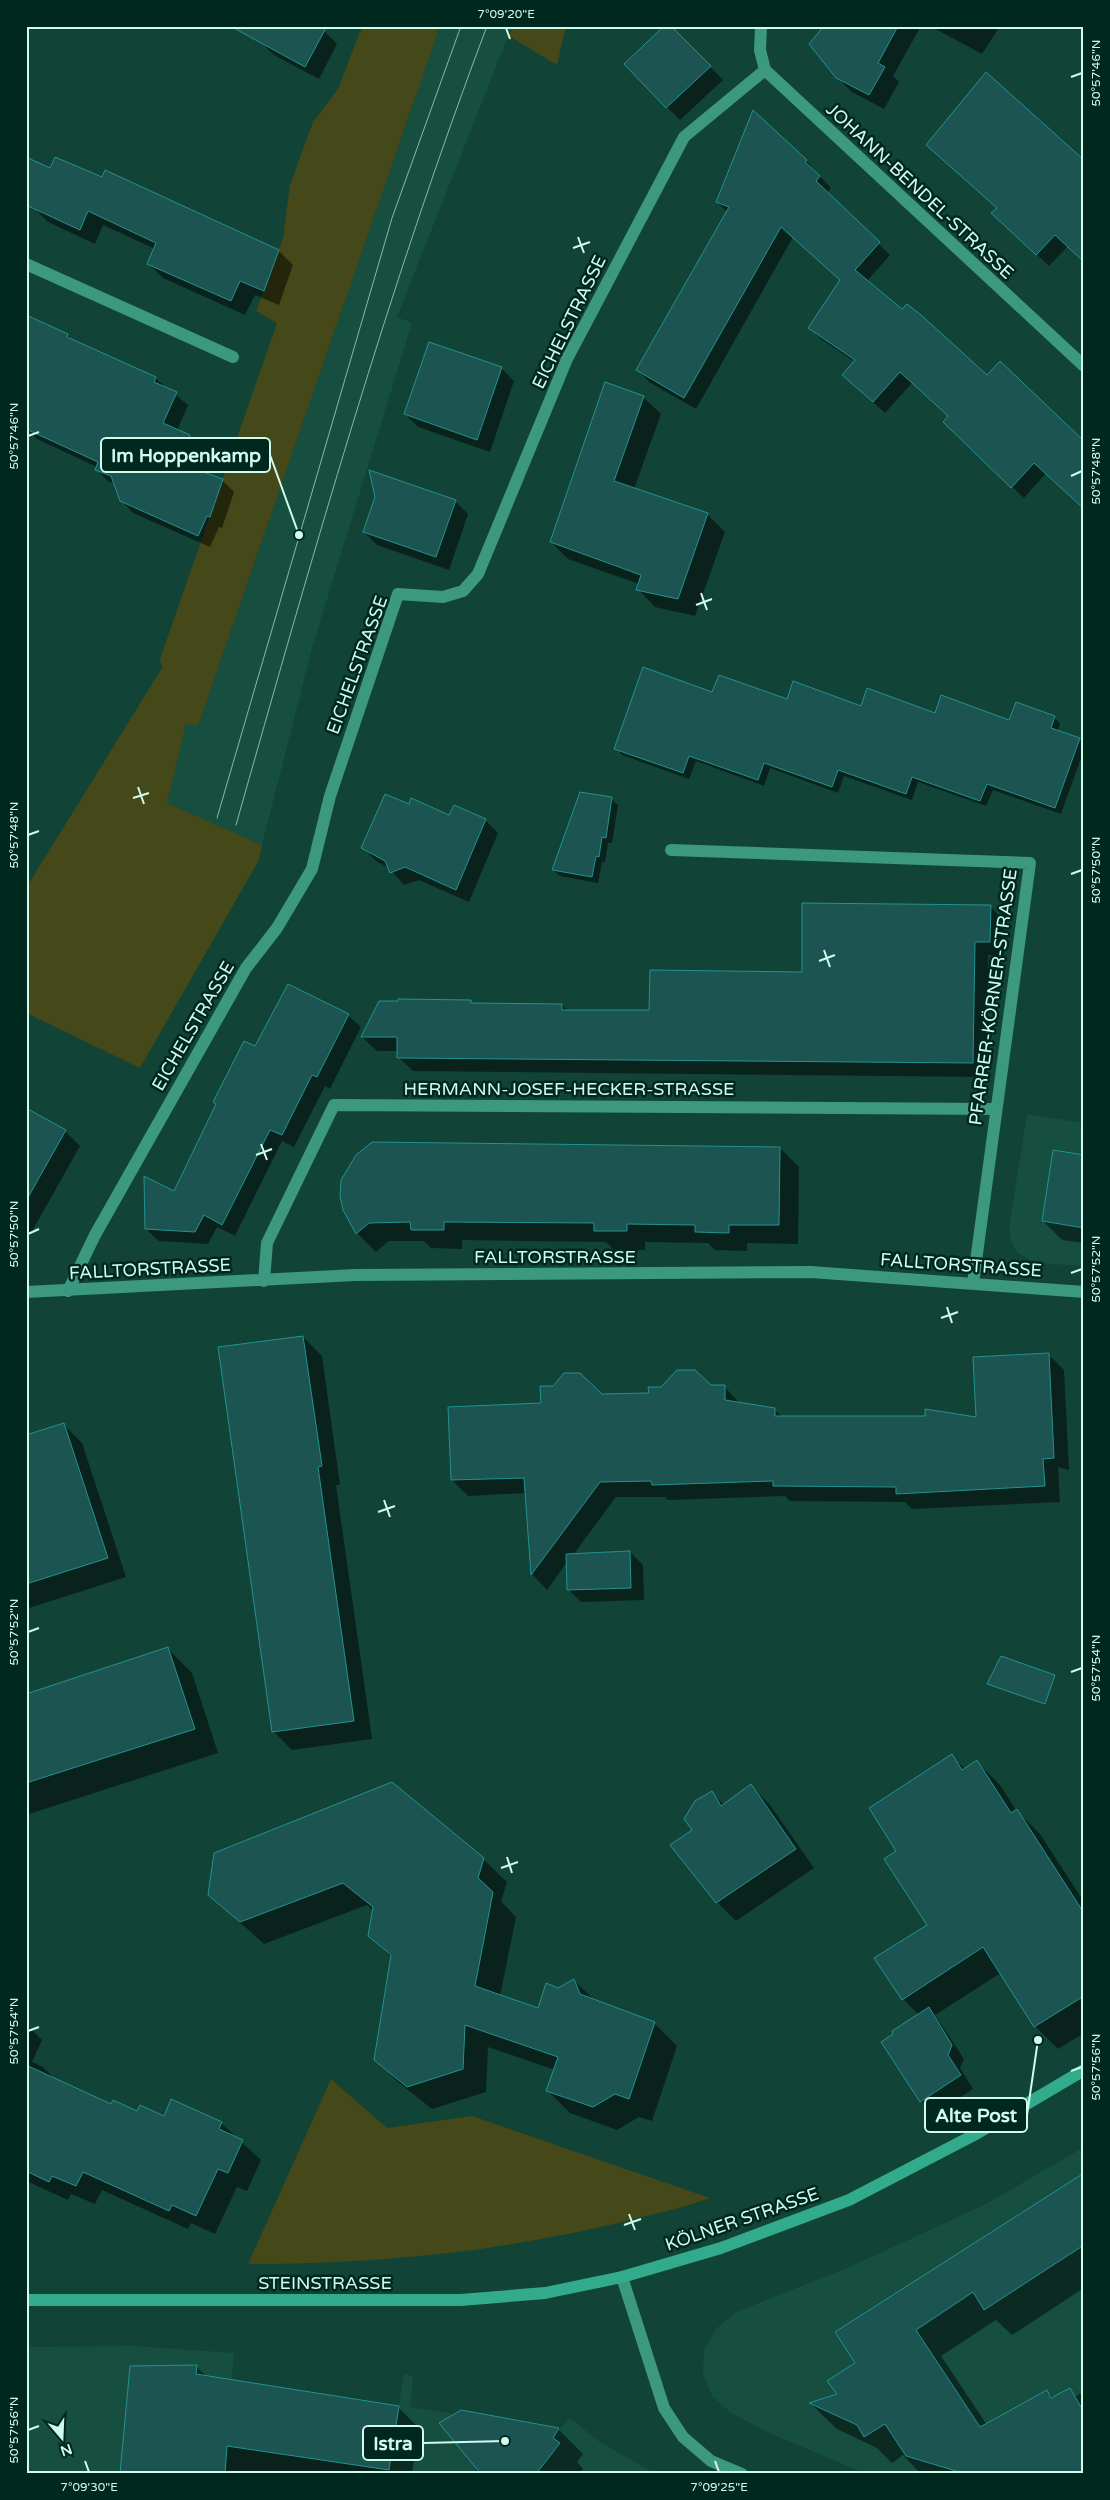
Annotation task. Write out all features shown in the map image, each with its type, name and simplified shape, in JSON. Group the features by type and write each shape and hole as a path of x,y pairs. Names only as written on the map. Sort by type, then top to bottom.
{"main road":[{"name":"KÖLNER STRASSE","path":"622,2277 721,2248 848,2200 974,2136 1084,2070"},
{"name":"STEINSTRASSE","path":"26,2300 461,2300 545,2293 622,2277"}],"street":[{"path":"761,26 760,50 765,70"},
{"name":"JOHANN-BENDEL-STRASSE","path":"765,70 1084,366"},
{"name":"EICHELSTRASSE","path":"68,1291 95,1235 246,968 277,928 312,869 330,796 398,594 444,597 463,591 478,574 567,359 684,137 765,70"},
{"path":"26,264 234,357"},
{"name":"PFARRER-KÖRNER-STRASSE","path":"671,850 1030,863 995,1109 973,1283"},
{"name":"HERMANN-JOSEF-HECKER-STRASSE","path":"264,1281 267,1243 334,1105 995,1109"},
{"name":"FALLTORSTRASSE","path":"26,1292 355,1275 811,1272 1084,1292"},
{"path":"622,2277 664,2408 683,2437 711,2461 742,2474"}],"shaded area":[{"path":"365,26 440,26 198,726 186,724 167,803 262,845 259,860 140,1068 26,1013 26,888 162,668 160,659 277,323 256,311 283,238 290,185 313,122 338,89 359,34"},
{"path":"440,26 512,26 397,317 412,323 312,648 262,845 167,803 186,723 198,726"},
{"path":"512,26 566,26 557,65 509,36"},
{"path":"1027,1114 1084,1123 1084,1266 1036,1263 1018,1253 1011,1241 1009,1228"},
{"path":"331,2079 387,2128 472,2116 710,2198 618,2223 527,2242 481,2249 389,2259 248,2264"},
{"path":"1084,2147 1084,2474 867,2474 774,2435 731,2413 712,2396 703,2374 704,2350 716,2329 736,2312 852,2266 986,2204"},
{"path":"134,2346 234,2353 224,2474 26,2474 26,2347"},
{"path":"404,2374 413,2376 410,2407 454,2414 461,2410 535,2424 552,2437 570,2418 600,2442 656,2474 388,2474"}],"building":[{"path":"230,26 327,26 305,67"},
{"path":"664,26 671,26 711,66 666,108 624,64"},
{"path":"824,26 898,26 878,63 885,67 869,95 836,78 809,44"},
{"path":"986,72 1084,160 1084,262 1055,235 1036,255 991,213 997,208 926,145"},
{"path":"753,110 807,160 805,162 820,176 816,181 880,242 855,270 902,309 907,304 921,315 987,375 1000,361 1084,441 1084,509 1034,463 1011,488 943,422 948,416 900,372 873,402 842,375 855,360 808,328 840,280 781,227 684,398 636,370 729,207 716,202"},
{"path":"26,157 50,168 55,157 102,177 105,170 279,250 264,291 240,281 231,301 147,264 156,243 88,211 80,230 26,205"},
{"path":"26,315 68,334 67,337 156,377 154,382 177,392 163,423 190,435 188,441 198,446 193,456 199,459 195,469 223,479 210,517 207,516 198,536 120,501 111,476 95,470 98,462 26,429"},
{"path":"429,342 502,367 477,440 404,414"},
{"path":"605,382 644,396 614,481 708,513 678,599 636,590 641,575 550,542"},
{"path":"369,470 456,500 436,557 363,532 375,497"},
{"path":"643,667 712,692 719,675 787,699 793,681 861,706 867,688 935,713 941,695 1009,720 1016,702 1055,716 1051,728 1080,738 1055,808 987,784 980,801 912,777 906,794 838,770 832,787 764,763 758,780 689,756 683,773 614,749"},
{"path":"580,792 612,797 606,838 602,837 599,857 596,856 592,877 552,870"},
{"path":"385,794 409,804 411,798 449,815 454,805 486,819 456,890 405,867 390,873 385,861 361,848"},
{"path":"802,903 991,905 990,942 975,942 973,1063 397,1058 397,1037 361,1037 379,1001 398,1001 398,999 471,1000 471,1003 562,1004 562,1010 649,1010 650,970 802,972"},
{"path":"288,984 349,1014 317,1077 312,1075 282,1135 270,1130 222,1225 204,1215 195,1232 145,1229 144,1176 174,1191 216,1104 213,1102 244,1041 255,1046"},
{"path":"26,1108 66,1130 26,1201"},
{"path":"372,1142 780,1147 779,1225 729,1225 729,1233 695,1232 695,1225 627,1224 627,1231 594,1231 594,1223 444,1222 444,1230 411,1230 410,1222 369,1223 356,1234 343,1210 340,1196 341,1180 356,1155"},
{"path":"1053,1150 1084,1155 1084,1228 1042,1221"},
{"path":"303,1336 322,1466 318,1467 354,1721 272,1732 218,1347"},
{"path":"1049,1353 1054,1458 1043,1459 1045,1486 896,1494 896,1487 773,1486 773,1481 652,1485 651,1481 600,1482 531,1575 524,1478 451,1480 448,1407 541,1403 540,1386 553,1386 564,1373 580,1373 602,1394 649,1393 648,1387 661,1387 677,1370 695,1370 711,1385 725,1385 725,1400 775,1408 775,1416 925,1416 925,1409 976,1417 973,1357"},
{"path":"64,1423 108,1558 26,1584 26,1435"},
{"path":"630,1551 631,1588 567,1590 566,1554"},
{"path":"168,1647 195,1729 26,1783 26,1694"},
{"path":"1001,1656 1055,1675 1045,1704 987,1684"},
{"path":"952,1754 962,1770 977,1760 1011,1813 1017,1809 1084,1913 1084,1996 1034,2027 983,1947 902,2000 874,1958 927,1925 884,1859 896,1851 869,1808"},
{"path":"392,1782 484,1858 478,1878 493,1892 475,1986 538,2008 546,1983 558,1988 574,1979 580,1994 655,2022 629,2099 615,2094 593,2107 546,2091 558,2057 465,2025 463,2069 407,2087 374,2060 391,1955 368,1936 373,1907 343,1883 240,1922 208,1895 214,1853"},
{"path":"751,1784 796,1849 716,1903 670,1845 692,1830 684,1819 695,1801 712,1791 721,1806"},
{"path":"929,2007 952,2045 948,2055 961,2075 920,2102 881,2042 893,2034 892,2031"},
{"path":"26,2065 111,2104 113,2100 137,2111 140,2105 164,2116 171,2099 222,2122 219,2129 243,2140 228,2173 218,2169 196,2216 172,2205 169,2211 83,2172 76,2186 52,2176 49,2182 26,2171"},
{"path":"1084,2173 1084,2245 984,2310 973,2292 916,2330 980,2427 1047,2390 1051,2398 1070,2388 1084,2412 1084,2474 966,2474 906,2456 885,2424 864,2437 857,2425 809,2403 837,2394 827,2381 855,2363 835,2332"},
{"path":"197,2365 196,2374 399,2406 389,2470 227,2446 225,2474 120,2474 130,2366"},
{"path":"461,2410 559,2428 553,2438 560,2443 536,2474 481,2474 439,2423"}],"tram line":[{"path":"217,818 392,218 461,26"},
{"path":"236,825 293,624 384,323 451,125 487,26"}],"place":[{"name":"Im Hoppenkamp","path":"299,535"},
{"name":"Alte Post","path":"1038,2040"},
{"name":"Istra","path":"505,2441"}]}
